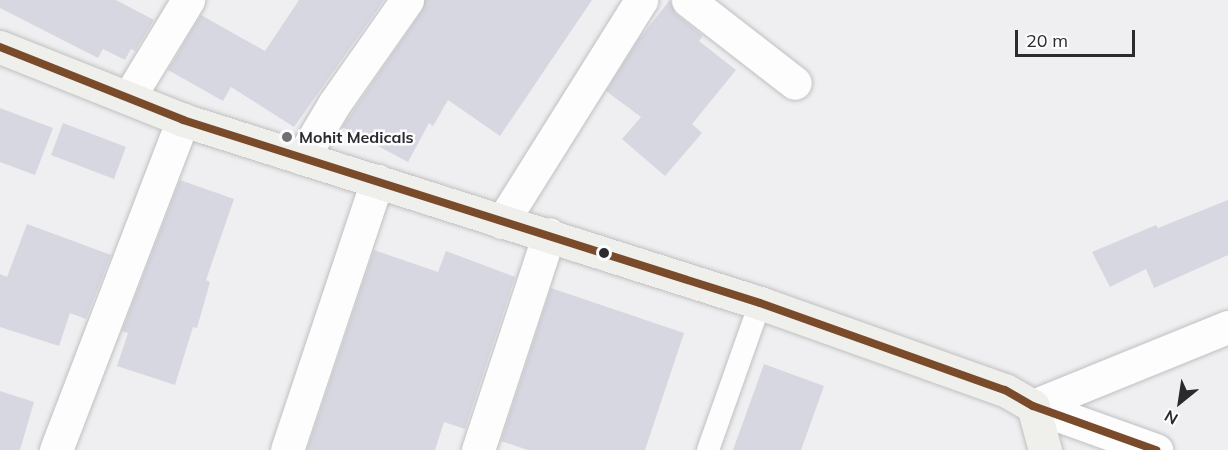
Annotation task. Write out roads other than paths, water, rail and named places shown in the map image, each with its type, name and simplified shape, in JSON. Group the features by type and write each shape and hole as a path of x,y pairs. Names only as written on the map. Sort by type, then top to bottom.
{"street":[{"path":"129,98 188,0"},
{"path":"302,158 334,104 407,0"},
{"path":"501,222 641,0"},
{"path":"688,0 795,83"},
{"path":"0,47 183,120 501,222 549,234 760,303 1005,390 1033,406 1156,450"},
{"path":"56,450 183,120"},
{"path":"287,450 377,181"},
{"path":"478,450 549,234"},
{"path":"1033,406 1228,327"},
{"path":"1033,406 1045,450"}],"lane":[{"path":"708,450 760,303"}],"place":[{"name":"Mohit Medicals","path":"287,137"}]}
